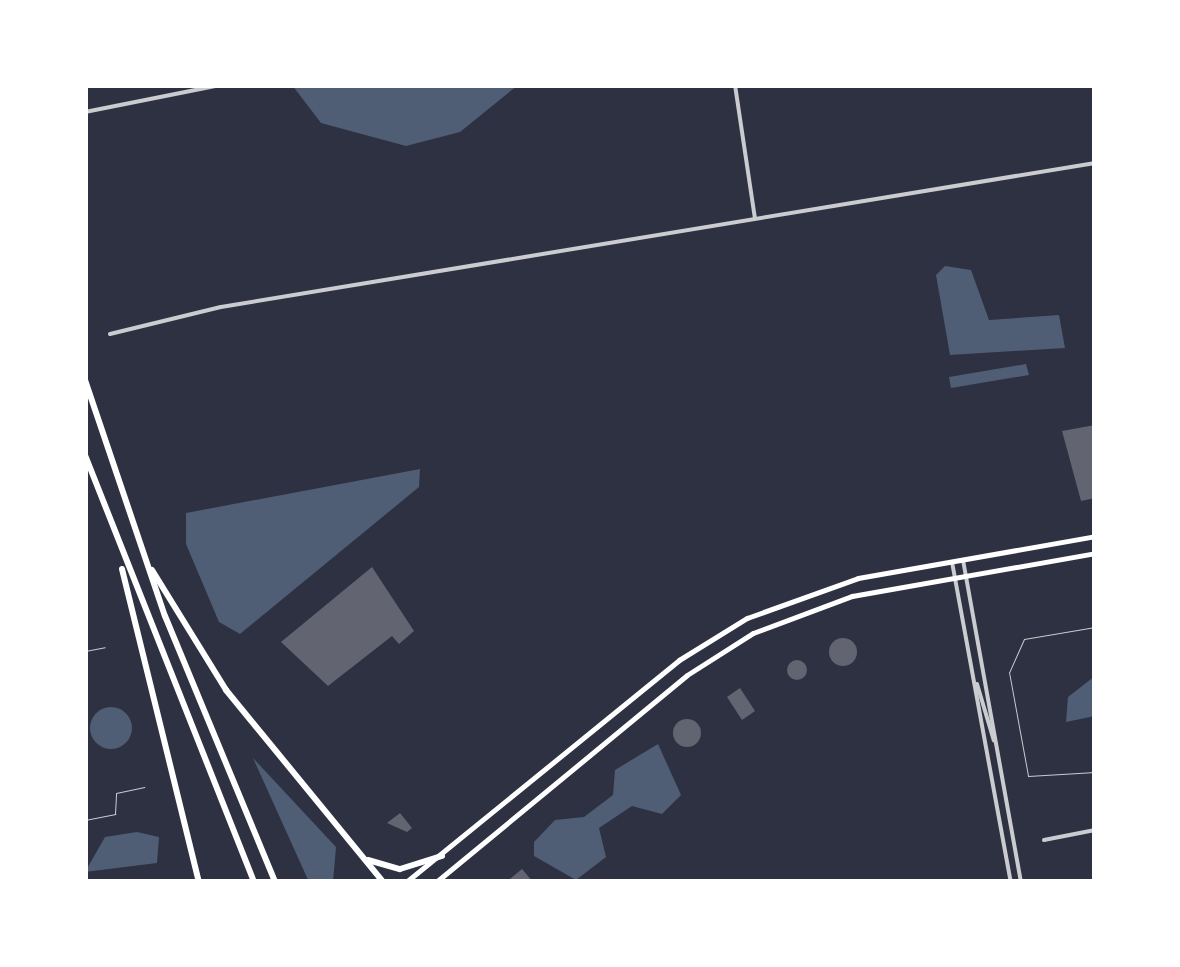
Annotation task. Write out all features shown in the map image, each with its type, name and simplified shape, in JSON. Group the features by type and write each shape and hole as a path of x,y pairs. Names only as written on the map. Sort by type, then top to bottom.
{"highway":[{"path":"85,380 142,551 275,882"},
{"path":"85,455 118,548 254,882"},
{"path":"118,548 199,882"},
{"path":"142,551 206,662 383,882"},
{"path":"358,852 400,869 442,856"}],"main road":[{"path":"406,882 566,753 746,618 829,586 1095,536"},
{"path":"436,882 576,766 753,633 842,599 1095,553"}],"street":[{"path":"85,112 220,85"},
{"path":"735,85 755,219"},
{"path":"110,334 221,307 1095,163"},
{"path":"964,560 1021,882"},
{"path":"952,562 1011,882"},
{"path":"746,618 753,633"},
{"path":"738,623 745,638"},
{"path":"974,680 996,744"},
{"path":"566,753 576,766"},
{"path":"559,760 567,774"},
{"path":"1044,840 1095,830"}],"lane":[{"path":"1095,627 1024,639 1009,672 1028,776 1095,772"},
{"path":"85,651 105,647"},
{"path":"85,820 115,814 116,794 144,787"}],"water":[{"path":"292,85 518,85 460,132 406,146 321,123"},
{"path":"945,266 971,270 989,320 1059,315 1065,348 950,355 936,275"},
{"path":"1026,364 1029,375 951,388 949,377"},
{"path":"420,469 419,487 240,634 219,622 186,544 186,513"},
{"path":"1095,676 1095,716 1066,722 1068,697"},
{"path":"111,707 126,713 132,728 126,743 111,749 96,743 90,728 96,713"},
{"path":"658,744 681,795 662,814 632,806 599,828 606,857 576,880 534,856 534,842 555,820 584,817 613,795 615,770"},
{"path":"253,758 336,847 333,882 309,882"},
{"path":"137,832 159,837 157,863 85,872 105,837"}],"building":[{"path":"1095,425 1095,498 1081,501 1062,431"},
{"path":"372,567 414,631 399,644 392,636 328,686 281,642"},
{"path":"843,638 853,642 857,652 853,662 843,666 833,662 829,652 833,642"},
{"path":"793,660 801,660 807,670 801,680 793,680 787,674 787,666"},
{"path":"740,688 755,711 742,720 727,697"},
{"path":"687,719 697,723 701,733 697,743 687,747 677,743 673,733 677,723"},
{"path":"400,813 412,828 407,832 387,823"},
{"path":"522,869 533,882 506,882"}]}
